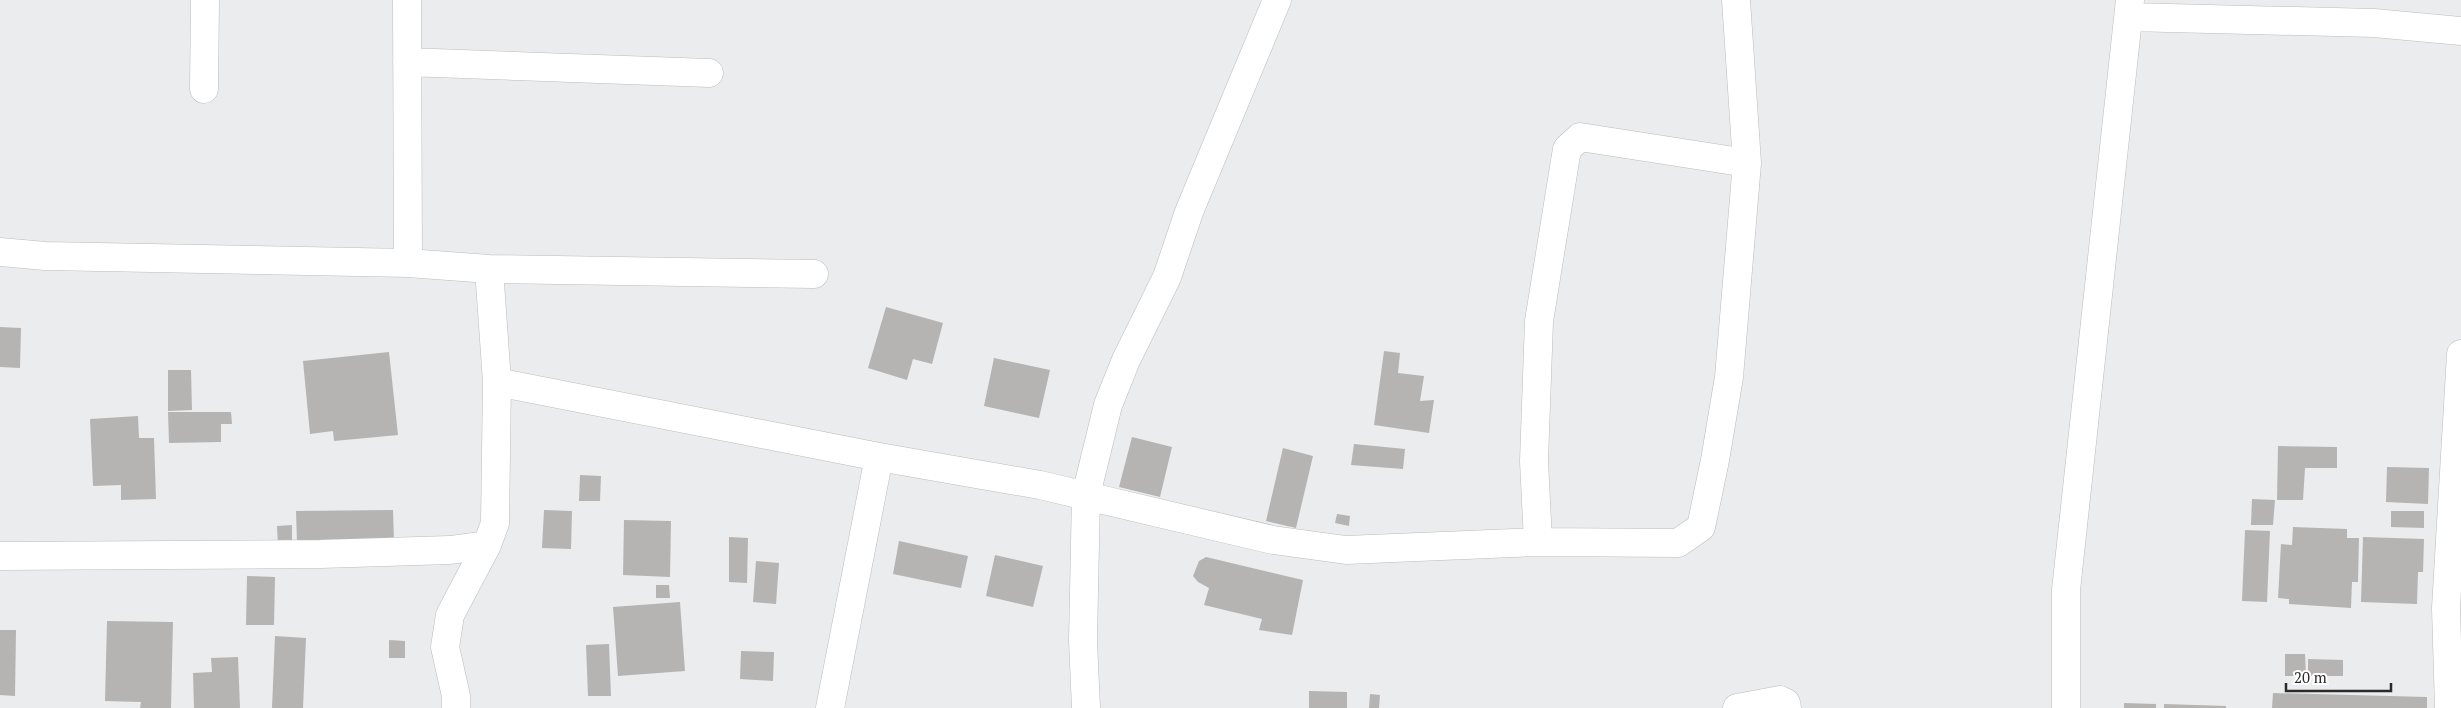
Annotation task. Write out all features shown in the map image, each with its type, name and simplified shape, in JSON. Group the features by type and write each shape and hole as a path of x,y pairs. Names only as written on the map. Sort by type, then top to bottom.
{"street":[{"path":"204,89 205,0"},
{"path":"407,0 408,263"},
{"path":"1086,708 1083,641 1086,495 1108,405 1126,360 1167,277 1189,212 1277,0"},
{"path":"497,382 879,457 1086,495 1273,540 1346,550 1538,542 1678,543 1701,527 1715,460 1729,376 1747,163 1736,0"},
{"path":"2066,708 2066,590 2129,8 2374,23 2461,31"},
{"path":"407,62 708,73"},
{"path":"1538,542 1534,461 1539,321 1566,149 1580,137 1747,163"},
{"path":"0,252 45,256 408,263 488,269 814,274"},
{"path":"456,708 456,696 445,647 450,615 487,545 494,523 497,382 488,269"},
{"path":"2449,708 2446,608 2461,354"},
{"path":"830,708 879,457"},
{"path":"0,556 320,554 450,550 487,545"},
{"path":"1737,708 1780,700 1786,703 1787,708"}],"building":[{"path":"886,307 943,323 932,364 913,359 907,380 868,368"},
{"path":"0,327 21,328 20,368 0,367"},
{"path":"1384,351 1400,353 1398,373 1424,376 1420,401 1434,400 1429,433 1374,425"},
{"path":"389,352 398,435 334,441 333,431 310,434 303,361"},
{"path":"994,358 1050,370 1039,418 984,406"},
{"path":"168,370 191,370 192,410 168,411"},
{"path":"168,412 231,412 232,424 221,424 221,442 169,443"},
{"path":"138,416 139,438 154,438 156,499 121,500 121,485 93,486 90,419"},
{"path":"1132,437 1172,447 1160,497 1119,487"},
{"path":"1354,444 1405,449 1403,469 1351,465"},
{"path":"2278,446 2337,447 2337,468 2305,468 2303,500 2277,500"},
{"path":"1283,448 1313,456 1296,528 1266,521"},
{"path":"2387,467 2429,468 2428,504 2386,502"},
{"path":"580,475 601,476 600,501 579,501"},
{"path":"2252,499 2275,500 2273,525 2251,525"},
{"path":"393,510 394,542 297,543 296,511"},
{"path":"544,510 572,511 571,549 542,548"},
{"path":"2391,511 2424,511 2424,528 2391,527"},
{"path":"1337,514 1350,516 1349,526 1335,523"},
{"path":"624,520 671,521 670,577 623,575"},
{"path":"292,525 292,545 278,546 277,526"},
{"path":"2293,527 2347,529 2347,538 2359,538 2358,582 2352,582 2351,608 2289,604 2289,599 2278,598 2281,544 2292,545"},
{"path":"2245,530 2270,531 2267,602 2242,601"},
{"path":"729,537 748,538 747,583 729,582"},
{"path":"2363,537 2424,539 2423,572 2418,572 2417,604 2361,602"},
{"path":"899,541 968,556 961,588 893,574"},
{"path":"995,555 1043,566 1033,607 986,596"},
{"path":"1206,557 1303,580 1292,635 1259,630 1262,619 1204,605 1209,588 1198,582 1193,576 1199,561"},
{"path":"756,561 779,563 776,604 753,602"},
{"path":"247,576 275,577 274,625 246,625"},
{"path":"656,585 669,585 670,598 656,598"},
{"path":"680,602 685,671 618,676 613,607"},
{"path":"107,621 173,622 171,708 140,708 141,702 105,701"},
{"path":"0,630 16,630 15,696 0,695"},
{"path":"275,636 306,638 303,708 272,708"},
{"path":"389,640 405,641 405,658 389,658"},
{"path":"609,644 611,696 588,696 586,645"},
{"path":"741,651 774,652 773,681 740,679"},
{"path":"2285,654 2305,654 2306,676 2285,676"},
{"path":"238,657 240,708 194,708 193,673 212,672 211,658"},
{"path":"2308,659 2343,660 2343,676 2308,676"},
{"path":"1309,691 1347,692 1347,708 1309,708"},
{"path":"2273,693 2427,697 2427,708 2272,708"},
{"path":"1370,694 1380,695 1379,708 1369,708"},
{"path":"2124,703 2156,704 2156,708 2124,708"},
{"path":"2164,704 2226,706 2226,708 2164,708"}]}
